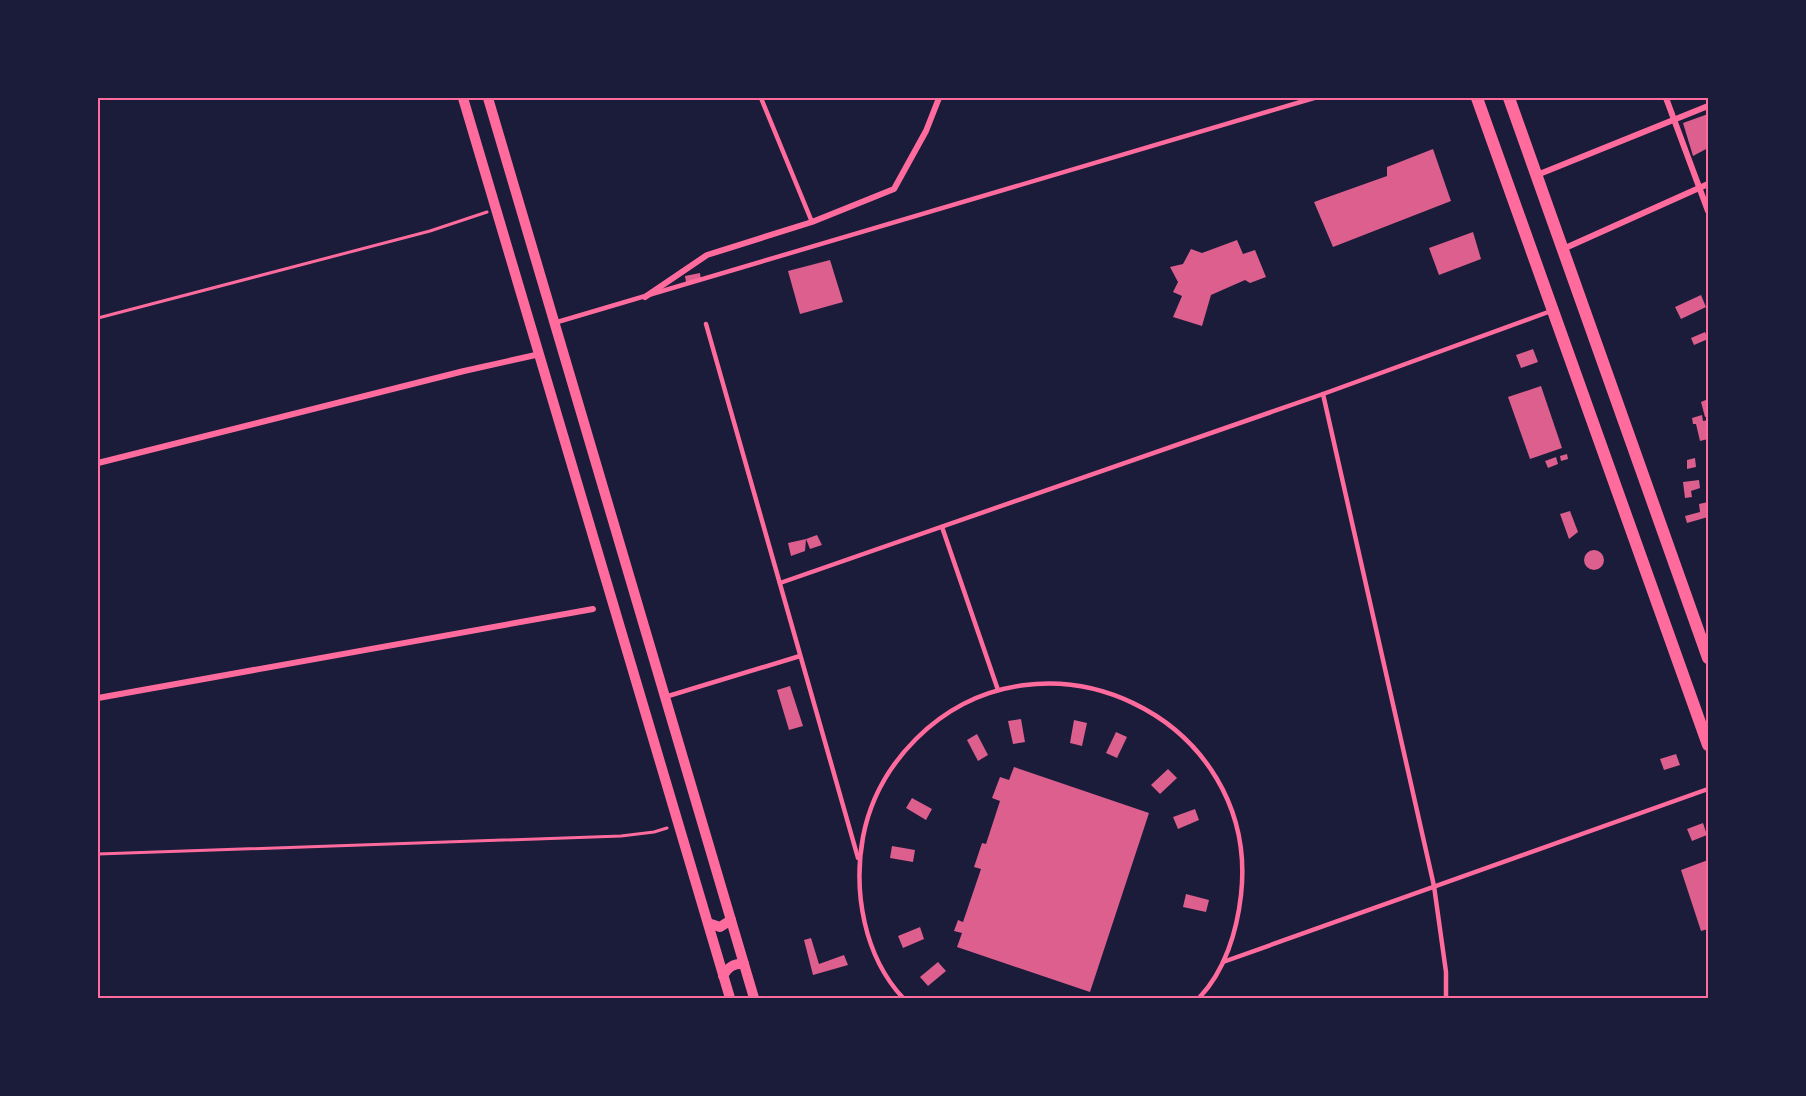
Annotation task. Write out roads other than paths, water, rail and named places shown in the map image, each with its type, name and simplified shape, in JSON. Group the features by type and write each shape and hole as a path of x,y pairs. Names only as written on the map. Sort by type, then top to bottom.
{"main road":[{"path":"1477,98 1708,745"},
{"path":"1509,98 1708,658"}],"street":[{"path":"463,98 541,354 730,999"},
{"path":"488,98 754,999"},
{"path":"645,297 707,255 812,222 894,189 926,131 939,98"},
{"path":"1666,98 1708,211"},
{"path":"1537,176 1708,106"},
{"path":"1563,249 1708,184"},
{"path":"98,463 464,371 541,354"},
{"path":"98,698 593,609"},
{"path":"708,923 720,927 731,920"},
{"path":"723,976 729,967 744,964"}],"lane":[{"path":"761,98 812,222"},
{"path":"554,323 1314,98"},
{"path":"780,583 1323,394 1553,310"},
{"path":"706,324 859,861"},
{"path":"1323,394 1434,886 1446,972 1446,999"},
{"path":"942,527 998,690"},
{"path":"665,697 800,656"},
{"path":"903,999 873,949 861,906 859,861 866,822 880,786 902,753 929,726 954,710 998,690 1042,683 1086,686 1128,700 1167,722 1198,753 1223,790 1238,832 1243,876 1238,920 1223,962 1199,999"},
{"path":"1223,962 1708,789"},
{"path":"895,989 897,999"}]}
